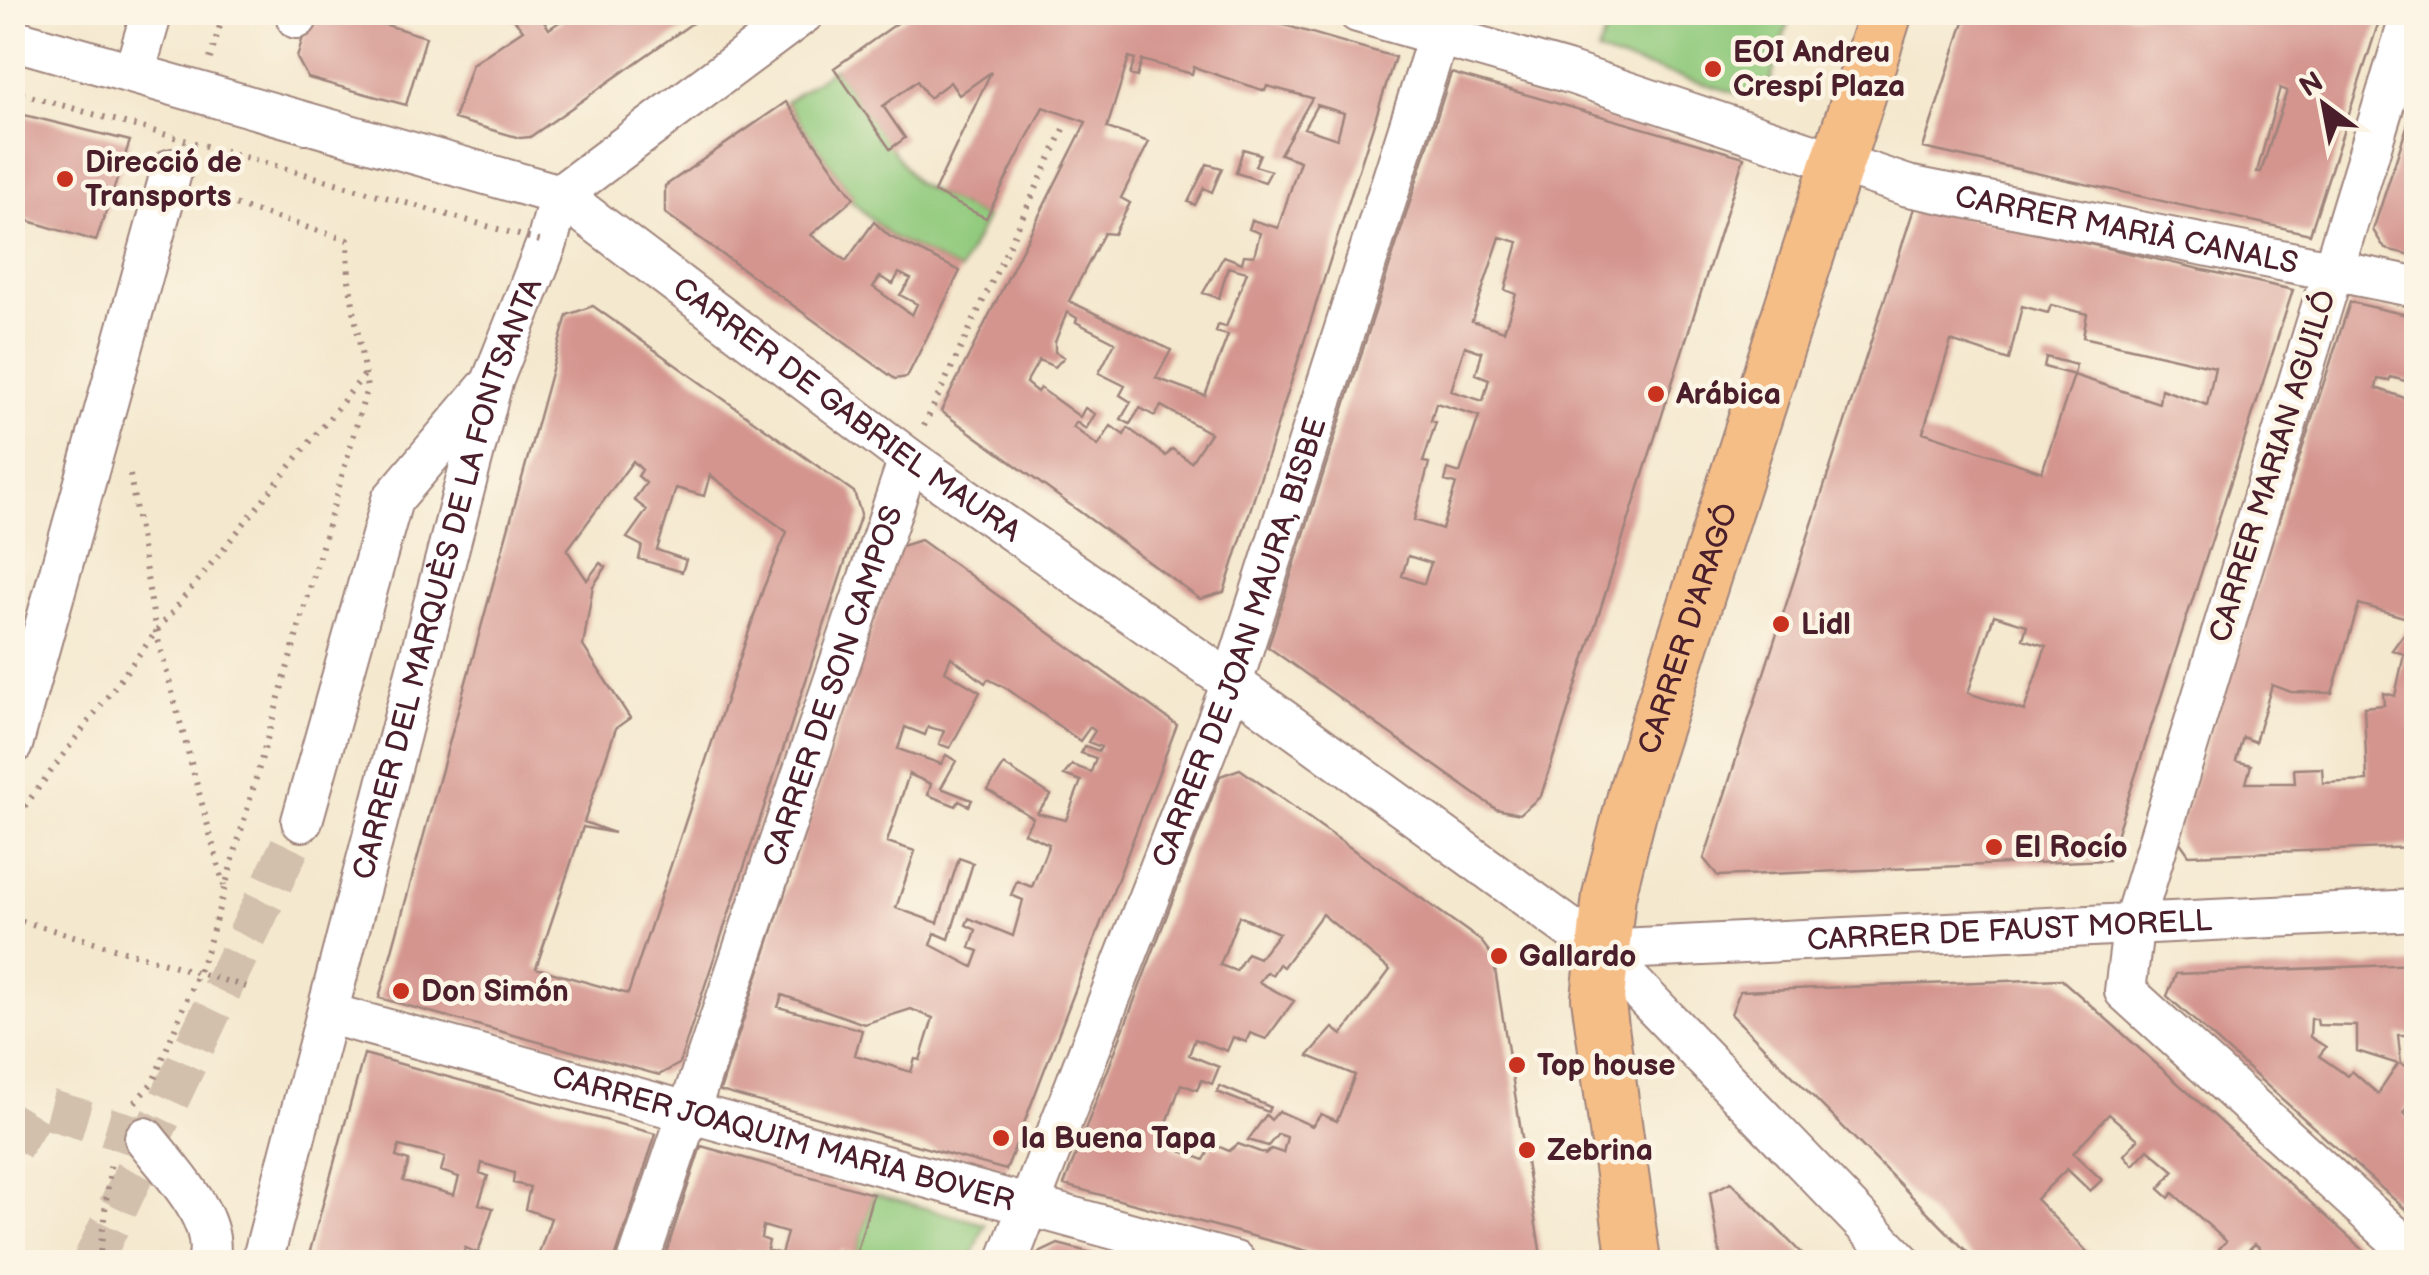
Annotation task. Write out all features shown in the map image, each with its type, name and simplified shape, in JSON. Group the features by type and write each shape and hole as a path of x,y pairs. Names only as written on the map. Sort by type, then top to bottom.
{"main road":[{"name":"CARRER D'ARAGÓ","path":"1634,1262 1602,1054 1600,950 1631,806 1886,12"}],"street":[{"path":"134,73 152,12"},
{"path":"560,195 805,12"},
{"name":"CARRER MARIÀ CANALS","path":"1358,12 1443,24 1567,72 1908,186 2416,287"},
{"name":"CARRER MARIAN AGUILÓ","path":"2412,12 2134,921 2125,991 2416,1256"},
{"name":"CARRER DE JOAN MAURA, BISBE","path":"1008,1262 1232,683 1443,24"},
{"name":"CARRER DE GABRIEL MAURA","path":"12,39 560,195 909,459 1232,683 1600,950 1902,1262"},
{"path":"12,744 172,169"},
{"name":"CARRER DEL MARQUÈS DE LA FONTSANTA","path":"262,1262 330,1014 492,382 547,243 560,195"},
{"path":"302,821 392,500 492,382"},
{"name":"CARRER DE SON CAMPOS","path":"638,1262 909,459"},
{"name":"CARRER DE FAUST MORELL","path":"1600,950 2416,910"},
{"name":"CARRER JOAQUIM MARIA BOVER","path":"330,1014 1235,1262"},
{"path":"130,1131 195,1203 212,1247 208,1262"}],"path":[{"path":"12,91 547,243"},
{"path":"909,459 1065,126"},
{"path":"98,1262 130,1131 199,974 367,388 349,280 348,240 203,195"},
{"path":"12,823 156,632 365,374"},
{"path":"127,456 156,632 225,887"},
{"path":"12,918 250,988"}],"green space":[{"name":"EOI Andreu Crespí Plaza","path":"1614,12 1791,13 1769,85 1746,96 1597,53"},
{"path":"834,68 916,183 986,218 960,271 889,235 850,200 853,197 786,102"},
{"path":"873,1194 985,1224 970,1262 854,1262"}],"building":[{"path":"310,12 383,12 380,23 426,37 406,105 308,78 297,58"},
{"path":"508,12 538,12 549,29 574,12 708,12 530,137 520,138 454,119 472,64 523,30"},
{"path":"913,12 1239,12 1395,57 1224,592 1200,599 941,411 1086,122 1043,107 986,218 934,192 991,72 959,95 950,82 929,98 917,81 883,106 905,138 890,149 834,68","holes":["1129,57 1135,59 1130,75 1137,77 1142,60 1192,74 1194,67 1265,91 1267,86 1312,98 1280,154 1300,161 1278,228 1252,220 1249,229 1260,233 1254,256 1244,255 1242,263 1224,256 1203,293 1219,298 1228,267 1247,272 1226,327 1218,325 1216,332 1228,335 1205,396 1156,378 1171,350 1069,301 1104,233 1114,234 1130,203 1121,198 1149,142 1107,128","1317,105 1344,113 1337,139 1304,128","1067,312 1077,318 1076,322 1115,342 1099,373 1125,386 1120,395 1131,402 1121,419 1130,424 1140,408 1155,416 1161,406 1210,433 1191,462 1172,449 1166,456 1128,428 1124,435 1111,426 1098,446 1073,427 1076,422 1086,429 1095,414 1085,408 1080,417 1040,388 1037,392 1026,383 1039,360 1055,367 1064,357 1055,352"]},
{"path":"1967,12 2382,12 2310,234 1923,148","holes":["2280,88 2287,91 2261,172 2257,172"]},
{"path":"1451,73 1744,157 1541,796 1520,814 1496,809 1268,647","holes":["1500,237 1518,242 1505,290 1516,294 1504,331 1472,321","1465,346 1482,352 1476,374 1489,379 1483,401 1451,391","1436,403 1479,416 1460,473 1448,469 1445,481 1456,484 1442,529 1414,520 1429,463 1423,462 1436,422 1431,421","1408,556 1431,563 1424,584 1402,576"]},
{"path":"2416,99 2416,256 2385,249 2373,230"},
{"path":"786,102 854,198 811,235 846,261 874,222 889,236 960,271 907,377 895,379 665,213 665,186","holes":["899,273 911,279 900,295 917,304 912,315 873,287 880,277 893,284"]},
{"name":"Direcció de Transports","path":"12,112 130,141 96,241 12,216"},
{"path":"1243,149 1260,154 1255,166 1271,171 1265,182 1236,173"},
{"path":"1207,164 1222,168 1212,192 1204,188 1195,205 1188,202"},
{"path":"1915,205 2293,290 2108,860 1718,876 1704,859","holes":["2051,305 2087,314 2083,337 2215,367 2207,405 2161,389 2159,403 2074,375 2042,472 1923,432 1951,341 2009,360 2022,306 2048,313","1994,615 2027,625 2023,639 2046,646 2024,711 1968,693"]},
{"path":"2350,302 2416,317 2416,384 2391,377 2389,381 2378,379 2376,388 2416,402 2416,847 2189,855 2177,838","holes":["2359,604 2414,620 2392,650 2404,654 2395,696 2383,693 2384,705 2364,707 2367,781 2323,783 2322,768 2294,769 2295,783 2246,783 2251,765 2236,761 2243,737 2255,742 2272,685 2291,692 2332,693"]},
{"path":"593,306 854,492 861,514 679,1064 659,1075 379,998 567,315","holes":["633,461 642,470 638,476 646,483 634,500 647,510 627,538 642,546 639,559 682,572 686,560 657,550 676,488 704,496 710,475 787,532 763,589 628,994 536,968 583,827 614,833 584,822 616,728 630,718 583,646 593,586 606,567 600,563 587,580 567,550"]},
{"path":"2046,357 2076,365 2074,375 2044,367"},
{"path":"921,540 1177,725 1006,1170 720,1091 898,547","holes":["951,657 985,683 988,679 1006,688 1080,741 1090,727 1095,731 1088,742 1101,747 1099,751 1085,746 1081,753 1096,758 1091,772 1072,765 1064,775 1081,781 1066,820 1037,813 1051,795 1004,765 988,790 1033,818 1024,833 1049,844 1032,887 1017,881 1011,895 1023,900 1013,936 969,918 966,925 976,930 970,948 979,951 973,967 931,945 935,933 949,939 973,863 959,858 938,923 896,908 915,851 887,842 909,774 931,784 928,795 956,806 959,801 969,806 972,800 941,788 956,761 946,755 941,764 898,749 905,727 925,735 928,727 944,731 939,744 950,748 980,692 945,671","782,995 864,1024 911,1009 933,1018 920,1060 915,1059 911,1072 855,1055 862,1030 778,1007"]},
{"path":"1240,769 1481,941 1493,957 1542,1262 1348,1262 1064,1185 1220,776","holes":["1322,914 1390,970 1342,1035 1333,1028 1308,1056 1355,1075 1337,1121 1321,1114 1312,1126 1279,1111 1271,1120 1266,1115 1248,1140 1268,1146 1278,1134 1287,1137 1283,1153 1271,1149 1266,1154 1238,1144 1229,1151 1213,1144 1204,1160 1173,1148 1171,1135 1164,1131 1181,1084 1197,1090 1202,1080 1212,1084 1219,1067 1189,1055 1195,1039 1227,1051 1233,1037 1246,1042 1250,1033 1266,1039 1294,1001 1259,982 1267,972 1272,975 1279,964 1283,967","1239,916 1279,933 1259,958 1247,953 1236,971 1220,965"]},
{"path":"2416,964 2416,1035 2398,1035 2401,1064 2416,1070 2416,1095 2404,1113 2416,1124 2416,1219 2167,996 2176,974","holes":["2311,1019 2317,1019 2318,1025 2357,1026 2357,1051 2398,1064 2378,1094 2352,1071 2348,1076 2319,1056 2326,1047 2310,1037"]},
{"path":"2061,979 2377,1262 2276,1262 2255,1244 2234,1262 2219,1249 2226,1241 2173,1193 2169,1198 2159,1189 2174,1171 2148,1149 2133,1165 2124,1155 2138,1139 2109,1114 2073,1153 2102,1180 2090,1191 2067,1169 2036,1199 2097,1262 1977,1262 1731,1014 1740,991"},
{"path":"364,1054 656,1134 614,1262 536,1262 551,1218 525,1209 530,1187 513,1183 514,1173 482,1163 480,1173 488,1176 479,1204 493,1208 478,1253 465,1248 461,1262 445,1262 434,1255 432,1262 307,1262","holes":["399,1146 445,1157 441,1171 459,1177 454,1195 403,1181 409,1161 396,1157"]},
{"path":"1220,1086 1270,1107 1268,1112 1217,1092"},
{"path":"701,1146 873,1194 856,1255 841,1250 837,1262 772,1262 735,1251 731,1262 663,1262","holes":["763,1226 787,1233 781,1254 767,1250 769,1241 761,1238"]},
{"path":"1731,1182 1810,1262 1721,1262 1710,1193"},
{"path":"1058,1244 1122,1262 1033,1262 1037,1254"}],"tunnel":[{"path":"92,1262 302,821"},
{"path":"12,1147 37,1106 145,1138"}],"place":[{"name":"EOI Andreu Crespí Plaza","path":"1713,69"},
{"name":"Direcció de Transports","path":"65,179"},
{"name":"Arábica","path":"1656,394"},
{"name":"Lidl","path":"1781,624"},
{"name":"El Rocío","path":"1994,847"},
{"name":"Gallardo","path":"1499,956"},
{"name":"Don Simón","path":"401,991"},
{"name":"Top house","path":"1517,1065"},
{"name":"la Buena Tapa","path":"1001,1138"},
{"name":"Zebrina","path":"1527,1150"}]}
